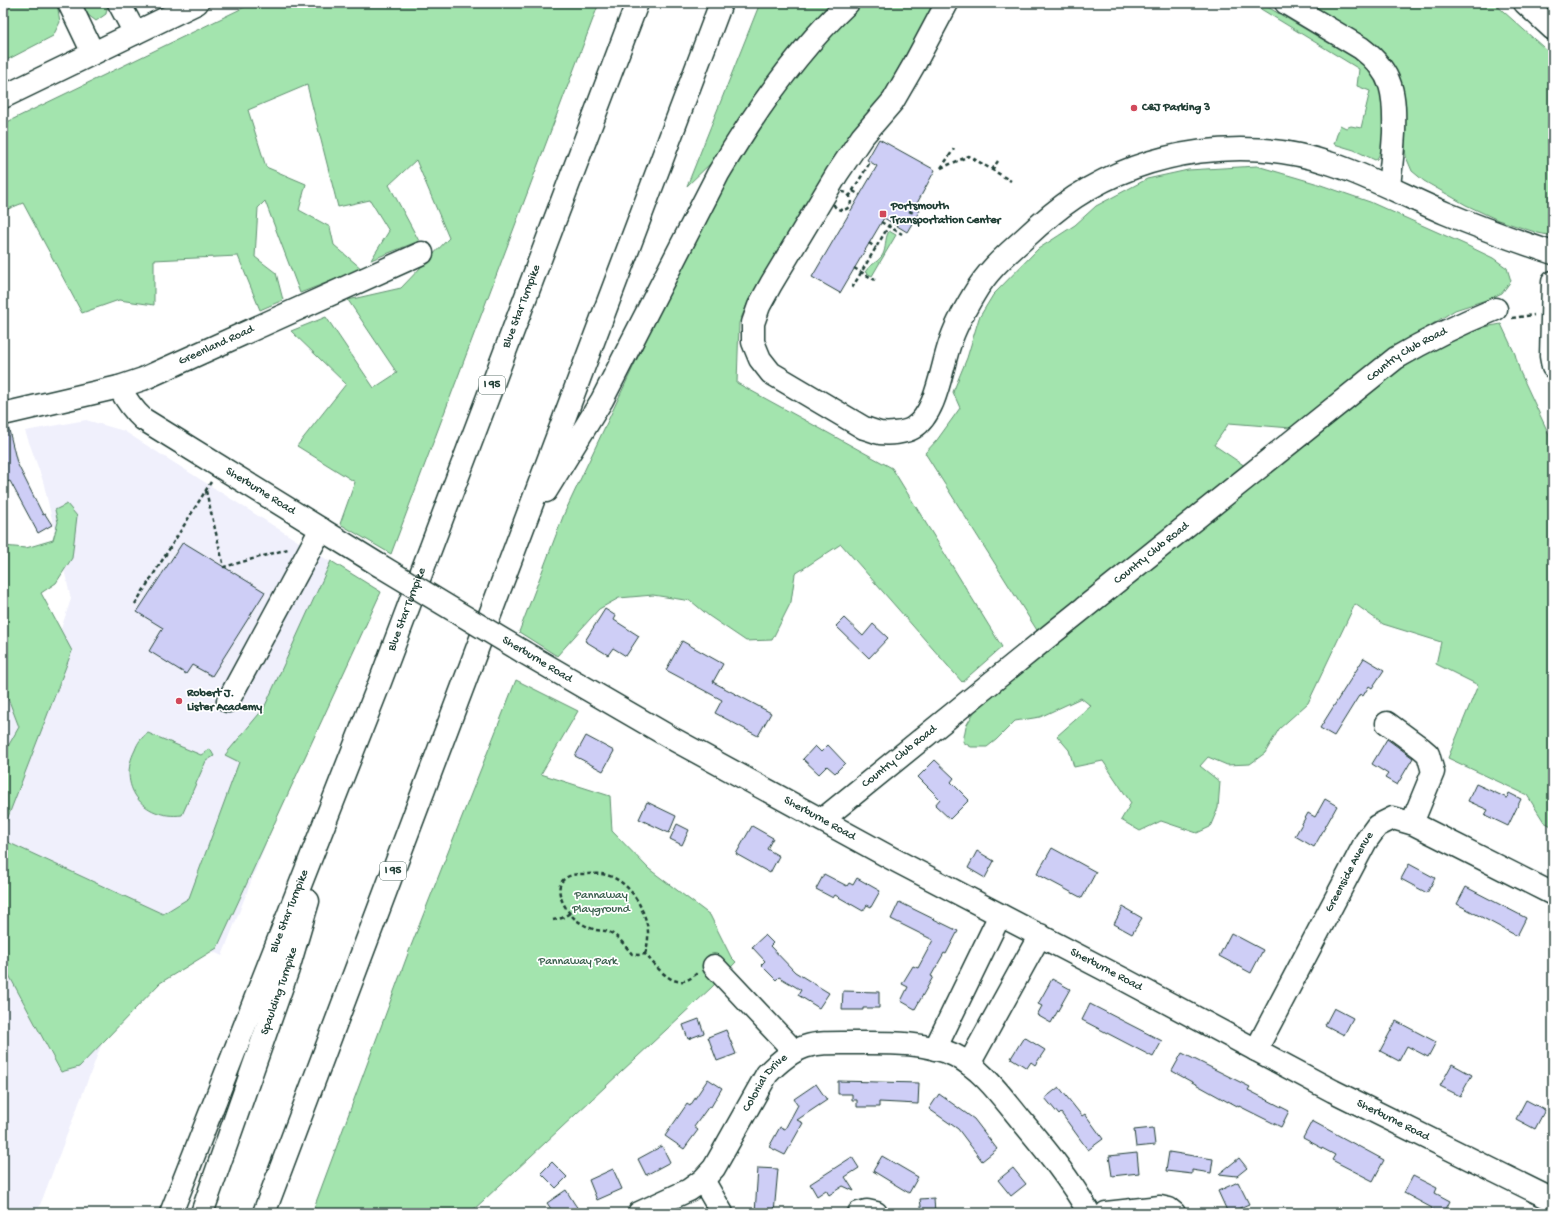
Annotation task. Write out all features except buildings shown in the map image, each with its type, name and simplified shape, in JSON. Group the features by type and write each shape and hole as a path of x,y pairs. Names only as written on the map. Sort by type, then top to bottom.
{"main road":[{"path":"69,3 93,53"},
{"path":"119,3 135,33"},
{"path":"3,97 197,3"},
{"name":"Blue Star Turnpike","path":"171,1213 347,767 636,3"},
{"name":"I 95","path":"264,1213 721,3"},
{"path":"522,529 602,400 718,174 736,142 801,54 848,3"},
{"path":"947,3 893,101 862,138 841,168 771,284 759,306 753,323 753,342 760,359 771,374 864,428 879,433 896,433 913,428 926,415 935,398 950,343 955,331 975,292 988,272 1059,208 1094,185 1144,164 1209,150 1258,149 1292,153 1329,162 1389,186 1445,213 1502,236 1553,253"},
{"path":"1286,3 1372,56 1387,77 1392,88 1394,101 1389,186"},
{"path":"1525,3 1553,29"},
{"name":"Greenland Road","path":"3,414 119,387 149,376 269,320 422,253"},
{"path":"1553,282 1551,356 1553,367"},
{"name":"Country Club Road","path":"822,820 1396,358 1423,342 1493,310"},
{"name":"Sherburne Road","path":"119,387 134,411 143,419 379,565 525,653 675,740 1000,915 1333,1091 1551,1194"},
{"path":"228,701 321,529"},
{"path":"1387,723 1428,754 1434,772 1412,823"},
{"name":"Spaulding Turnpike","path":"202,1213 288,969 347,767"},
{"name":"Greenside Avenue","path":"1256,1050 1366,841 1377,826 1393,818 1412,823 1553,894"},
{"path":"935,1049 1000,915"},
{"path":"969,1064 1040,935"},
{"path":"713,971 794,1051"},
{"name":"Colonial Drive","path":"639,1213 689,1190 714,1168 767,1074 778,1062 794,1051 808,1045 823,1043 886,1043 935,1049 953,1055 969,1064 1005,1101 1057,1164 1072,1184 1089,1213"},
{"path":"702,1180 722,1213"},
{"path":"1106,1213 1160,1207 1169,1209 1174,1213"},
{"path":"859,1213 867,1211 876,1213"}],"path":[{"path":"954,149 940,168 969,156 1010,181"},
{"path":"992,170 998,161"},
{"path":"849,197 870,162"},
{"path":"853,191 860,195"},
{"path":"909,211 914,213"},
{"path":"881,222 902,234"},
{"path":"852,288 891,222"},
{"path":"869,243 876,248"},
{"path":"854,268 875,280"},
{"path":"1493,310 1494,321 1534,315 1552,315"},
{"path":"135,604 213,480"},
{"path":"206,490 224,567 288,548"},
{"path":"572,875 607,875 623,884 632,892 638,900 648,926 649,933 645,954 632,954 613,934 607,931 596,930 573,918 560,896 560,889 566,878 572,875"},
{"path":"554,920 562,918 570,913"},
{"path":"645,954 663,972 675,981 685,981 713,971"}],"shaded area":[{"name":"Robert J. Lister Academy","path":"86,420 124,431 367,585 222,956 3,852 3,802 71,599 43,481 25,431"},
{"path":"3,685 19,727 3,755"},
{"path":"3,964 60,1072 79,1067 102,1043 37,1213 3,1213"}],"green space":[{"path":"3,3 57,3 60,22 53,36 3,62"},
{"path":"81,3 108,3 106,14 96,21 88,15"},
{"path":"253,3 599,3 391,554 340,524 355,482 297,446 346,384 291,331 326,317 374,388 397,373 348,300 401,288 449,238 416,160 389,185 419,241 371,260 389,231 370,200 338,207 307,85 248,110 266,167 306,184 299,210 330,227 334,245 362,269 300,293 265,201 258,208 255,257 276,273 283,300 260,310 238,256 154,260 154,305 119,300 82,313 23,203 3,211 3,124"},
{"path":"760,3 836,3 744,113 713,161 687,186"},
{"path":"858,3 933,3 926,20 883,95 867,115 749,300 739,323 737,383 892,468 1002,647 962,682 841,544 795,574 791,602 772,640 746,641 709,616 691,601 653,595 619,598 599,609 557,656 519,632 564,514 699,227 764,115 784,95 780,92"},
{"path":"1251,3 1261,3 1354,58 1371,72 1379,88 1383,105 1382,143 1377,159 1375,160 1354,150 1334,144 1340,125 1346,128 1351,126 1361,128 1370,91 1357,86 1359,69"},
{"path":"1307,3 1494,3 1553,56 1553,236 1538,233 1498,220 1466,205 1424,181 1412,171 1406,157 1404,138 1389,60 1364,37"},
{"path":"1257,166 1315,183 1370,202 1464,244 1493,258 1507,268 1511,281 1502,293 1489,299 1455,310 1391,350 1291,428 1229,423 1214,445 1245,466 1040,635 925,453 937,440 960,408 953,392 967,358 979,318 993,295 1038,249 1075,225 1096,206 1147,179 1188,170"},
{"path":"889,231 896,235 872,276 865,272 882,256 886,237"},
{"path":"1501,324 1515,354 1520,372 1553,443 1553,827 1544,822 1527,795 1448,758 1478,685 1436,664 1441,642 1383,624 1355,604 1308,703 1279,729 1265,753 1250,764 1227,765 1208,757 1200,766 1220,782 1218,808 1210,827 1197,833 1161,821 1140,831 1121,820 1131,803 1103,761 1074,767 1069,750 1057,736 1091,706 1081,698 1040,717 1015,721 987,747 971,747 963,742 966,726 977,707 1399,369 1442,341 1474,329"},
{"path":"67,504 77,516 72,558 56,583 41,593 72,651 3,830 3,755 19,727 3,685 3,546 26,548 53,540 58,522 55,510"},
{"path":"331,561 381,592 217,948 160,983 79,1067 61,1072 3,964 3,840 163,914 189,898 239,762 225,755 264,708"},
{"name":"Pannaway Park","path":"516,680 578,711 541,774 610,796 612,831 649,869 710,915 731,957 736,962 711,988 470,1213 312,1213 409,951"},
{"path":"148,733 201,755 210,749 214,756 206,761 182,815 168,815 155,812 145,806 137,798 131,787 129,776 130,763 139,742"}],"place":[{"name":"C&J Parking 3","path":"1134,108"},
{"name":"Portsmouth Transportation Center","path":"883,214"},
{"name":"Robert J. Lister Academy","path":"179,701"}],"park label":[{"name":"Pannaway Playground","path":"601,903"}]}
